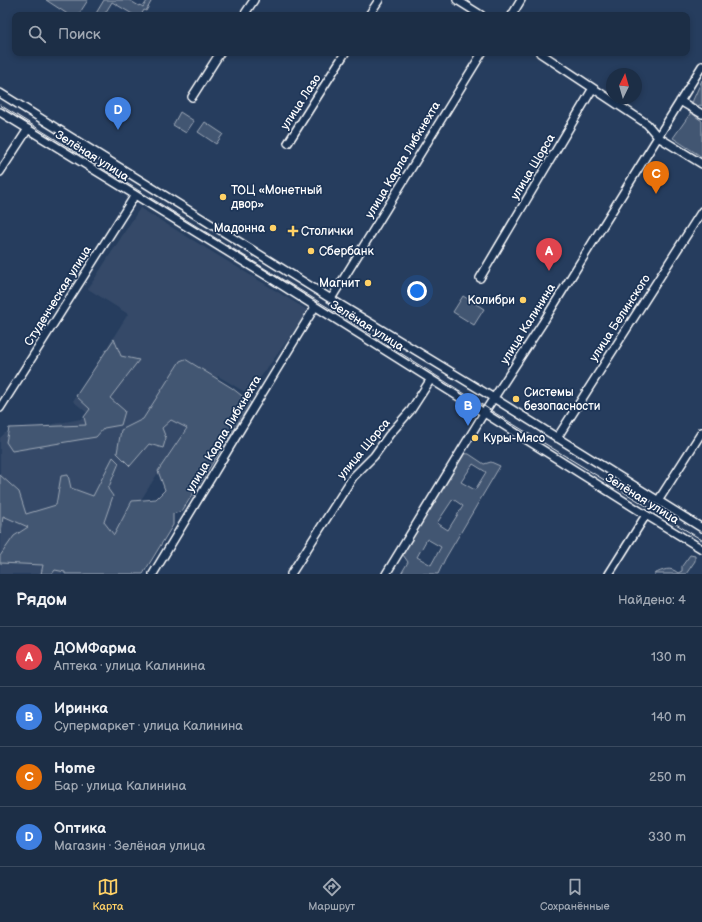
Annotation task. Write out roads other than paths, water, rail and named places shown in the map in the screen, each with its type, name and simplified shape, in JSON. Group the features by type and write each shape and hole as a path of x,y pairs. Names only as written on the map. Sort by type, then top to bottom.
{"street":[{"path":"246,12 254,0"},
{"path":"371,12 379,0"},
{"path":"457,0 476,12"},
{"path":"514,12 521,0"},
{"path":"192,97 218,56"},
{"name":"улица Лазо","path":"288,143 343,56"},
{"name":"улица Карла Либкнехта","path":"331,299 480,56"},
{"path":"545,56 647,124 658,137 702,164"},
{"name":"улица Калинина","path":"386,574 484,413 542,324 702,66"},
{"name":"улица Щорса","path":"480,278 593,88"},
{"name":"Зелёная улица","path":"0,93 702,528"},
{"path":"680,101 702,114"},
{"name":"Зелёная улица","path":"0,112 267,276 702,549"},
{"path":"0,172 28,129"},
{"name":"Студенческая улица","path":"0,408 134,195"},
{"name":"улица Белинского","path":"557,438 702,211"},
{"name":"улица Карла Либкнехта","path":"153,574 315,307"},
{"name":"улица Щорса","path":"291,574 353,477 374,456 389,435 411,410 431,379"},
{"path":"658,501 702,432"},
{"path":"609,574 646,515"}],"tram line":[{"path":"0,105 702,540"}],"place":[{"name":"Оптика","path":"118,130"},
{"name":"Home","path":"656,194"},
{"name":"ТОЦ «Монетный двор»","path":"223,197"},
{"name":"Мадонна","path":"273,228"},
{"name":"Столички","path":"293,231"},
{"name":"Сбербанк","path":"311,251"},
{"name":"ДОМФарма","path":"549,271"},
{"name":"Магнит","path":"368,283"},
{"name":"Колибри","path":"523,300"},
{"name":"Системы безопасности","path":"516,399"},
{"name":"Иринка","path":"468,426"},
{"name":"Куры-Мясо","path":"475,438"}]}
